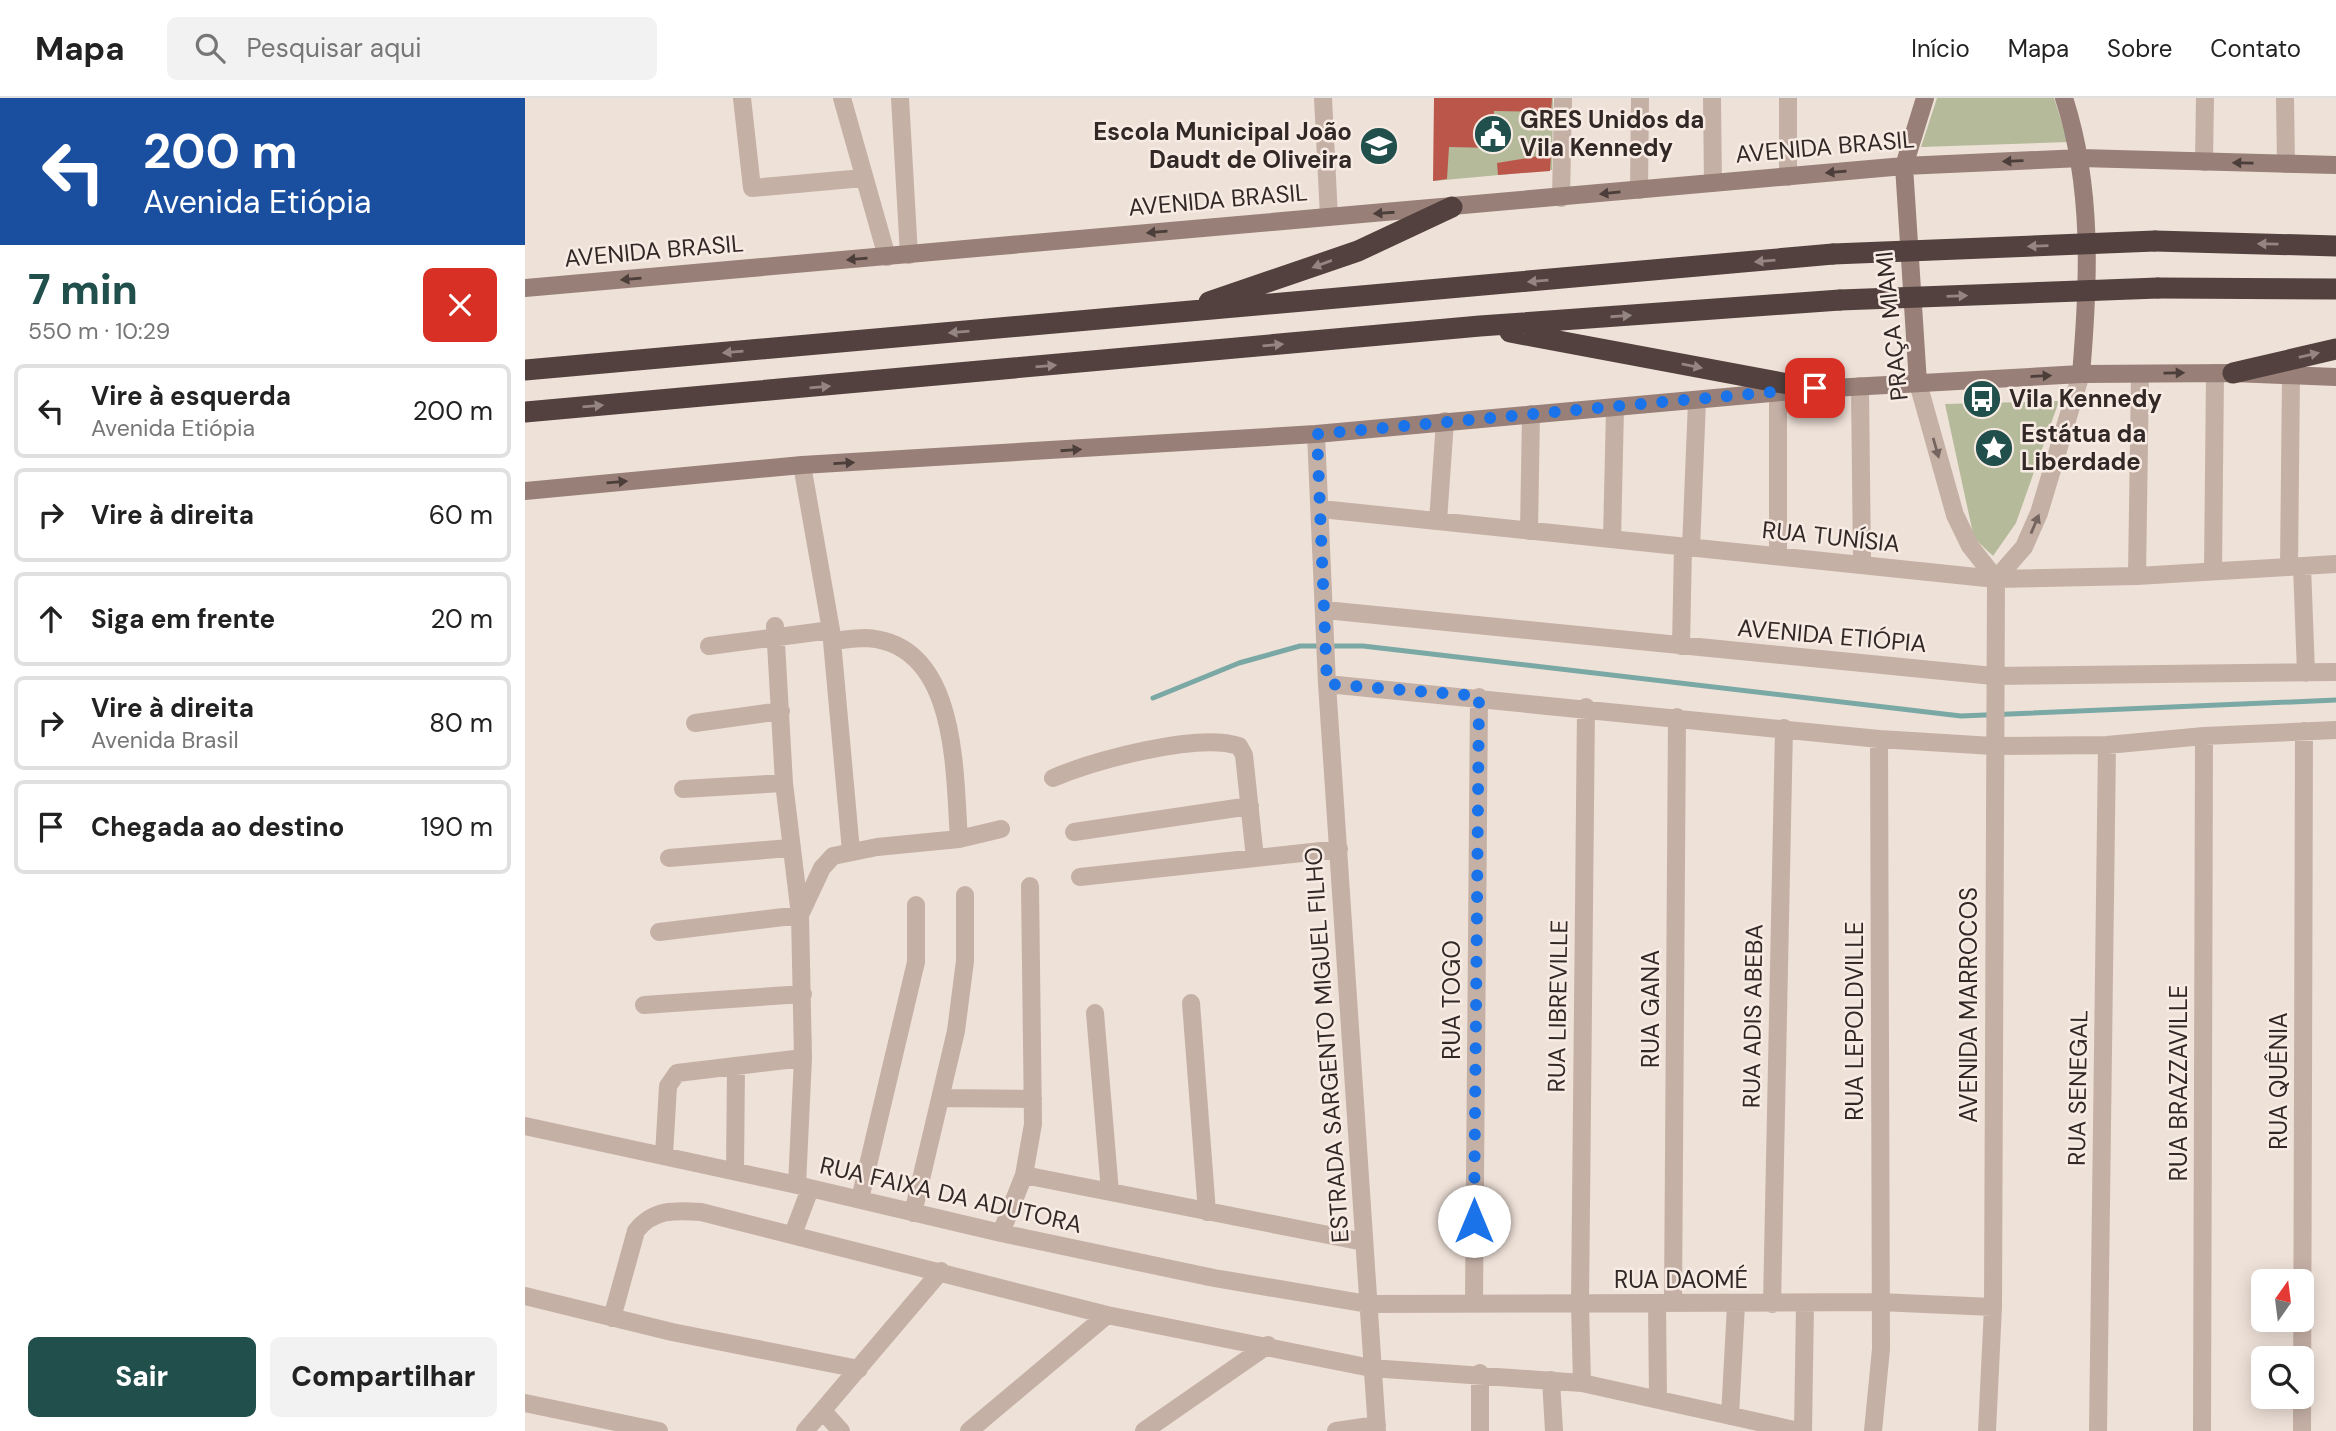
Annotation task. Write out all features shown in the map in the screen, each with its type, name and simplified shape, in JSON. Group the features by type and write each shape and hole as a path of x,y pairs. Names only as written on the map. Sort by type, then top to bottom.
{"highway":[{"path":"1174,313 1358,251 1452,207"},
{"path":"525,370 1833,254 2155,241 2336,246"},
{"path":"525,412 1480,326 1840,300 2158,288 2336,289"},
{"path":"1480,326 1815,388"},
{"path":"2224,373 2336,349"}],"street":[{"path":"742,98 750,186 763,189 863,178"},
{"path":"842,98 887,257"},
{"path":"899,98 909,255"},
{"path":"1323,98 1329,217"},
{"path":"1561,198 1563,98"},
{"path":"1639,190 1640,98"},
{"path":"1712,98 1713,183"},
{"path":"1788,98 1788,177"},
{"name":"PRAÇA MIAMI","path":"1925,98 1904,166 1918,383 1955,514 1970,546 1996,579"},
{"path":"1996,579 2024,547 2039,513 2081,374 2087,301 2081,159 2064,98"},
{"path":"2204,163 2205,98"},
{"path":"2285,98 2286,164"},
{"name":"AVENIDA BRASIL","path":"525,288 1904,166 2081,159 2336,165"},
{"path":"2213,571 2224,373"},
{"path":"525,491 802,465 1317,434 1445,421 1615,409 1815,388 2081,374 2224,373 2336,377"},
{"path":"2137,576 2140,374"},
{"path":"2291,376 2295,566 2306,673"},
{"path":"1860,386 1862,565"},
{"path":"1778,391 1778,556"},
{"path":"1681,646 1697,401"},
{"path":"1612,539 1615,409"},
{"path":"1528,531 1531,414"},
{"path":"1438,521 1445,421"},
{"path":"1317,434 1325,610"},
{"path":"802,465 832,636 851,851"},
{"name":"RUA TUNÍSIA","path":"1321,509 1996,579 2137,576 2336,564"},
{"name":"AVENIDA MARROCOS","path":"1987,1431 1993,1307 1993,682 1996,579"},
{"name":"ESTRADA SARGENTO MIGUEL FILHO","path":"1325,610 1327,684 1377,1428"},
{"name":"AVENIDA ETIÓPIA","path":"1325,610 1681,646 1993,682 2336,672"},
{"path":"775,631 784,783 800,915 803,994 804,1187 793,1234"},
{"path":"709,646 775,631 865,638 896,646 909,654 932,682 949,718 960,839"},
{"path":"1327,684 1479,696 1879,739 1993,739 2107,745 2204,736 2336,730"},
{"name":"RUA TOGO","path":"1474,1303 1479,696"},
{"name":"RUA LIBREVILLE","path":"1582,1383 1580,1304 1586,707"},
{"path":"695,723 781,711"},
{"name":"RUA GANA","path":"1658,1399 1665,1303 1677,716"},
{"name":"RUA ADIS ABEBA","path":"1772,1304 1784,728"},
{"name":"RUA QUÊNIA","path":"2302,1431 2304,731"},
{"name":"RUA BRAZZAVILLE","path":"2202,1431 2204,736"},
{"name":"RUA LEPOLDVILLE","path":"1873,1431 1881,1349 1879,739"},
{"path":"1053,778 1087,764 1140,751 1231,744 1239,746 1244,755 1255,858"},
{"name":"RUA SENEGAL","path":"2098,1431 2107,745"},
{"path":"683,789 784,783"},
{"path":"1074,832 1250,806"},
{"path":"800,915 822,868 833,856 851,851 960,839 1001,829"},
{"path":"669,858 790,848"},
{"path":"1080,877 1339,849"},
{"path":"1001,1233 1024,1175 1032,1136 1030,886"},
{"path":"913,1213 941,1098 962,992 965,895"},
{"path":"860,1199 916,962 916,905"},
{"path":"659,932 800,915"},
{"path":"644,1005 803,994"},
{"path":"1191,1003 1207,1212"},
{"path":"1095,1013 1110,1192"},
{"path":"664,1156 666,1103 671,1078 677,1073 803,1058"},
{"path":"735,1171 736,1066"},
{"path":"941,1098 1033,1099"},
{"name":"RUA FAIXA DA ADUTORA","path":"525,1126 1214,1278 1368,1304"},
{"path":"1024,1175 1364,1242"},
{"path":"612,1318 636,1231 644,1221 660,1212 701,1212 1107,1315 1268,1345 1371,1368 1480,1373 1582,1383 1801,1431 1805,1305"},
{"path":"805,1431 941,1271"},
{"path":"525,1296 612,1318 859,1369"},
{"name":"RUA DAOMÉ","path":"1368,1304 1805,1305 1879,1302 1993,1307"},
{"path":"1730,1416 1736,1305"},
{"path":"969,1431 1107,1315"},
{"path":"1144,1431 1268,1345"},
{"path":"1480,1373 1480,1431"},
{"path":"1551,1380 1554,1431"},
{"path":"525,1403 659,1431"},
{"path":"823,1411 841,1431"},
{"path":"1336,1431 1377,1428"}],"green space":[{"name":"GRES Unidos da Vila Kennedy","path":"1434,98 1553,98 1552,170 1434,181"},
{"path":"1937,98 2054,98 2068,142 1921,147"},
{"path":"2059,401 2016,523 1993,556 1974,538 1945,404"}],"building":[{"path":"1434,98 1552,98 1551,112 1494,111 1493,148 1449,147 1447,179 1433,181"},
{"path":"1551,154 1550,171 1498,175 1497,163"}],"waterway":[{"path":"1153,698 1239,663 1300,646 1363,646 1961,716 2336,700"}],"place":[{"name":"GRES Unidos da Vila Kennedy","path":"1493,134"},
{"name":"Escola Municipal João Daudt de Oliveira","path":"1379,146"},
{"name":"Vila Kennedy","path":"1982,399"},
{"name":"Estátua da Liberdade","path":"1994,448"}],"route":[{"path":"1474,1221 1479,696 1327,684 1317,434 1467,419 1615,409 1815,388"}]}
